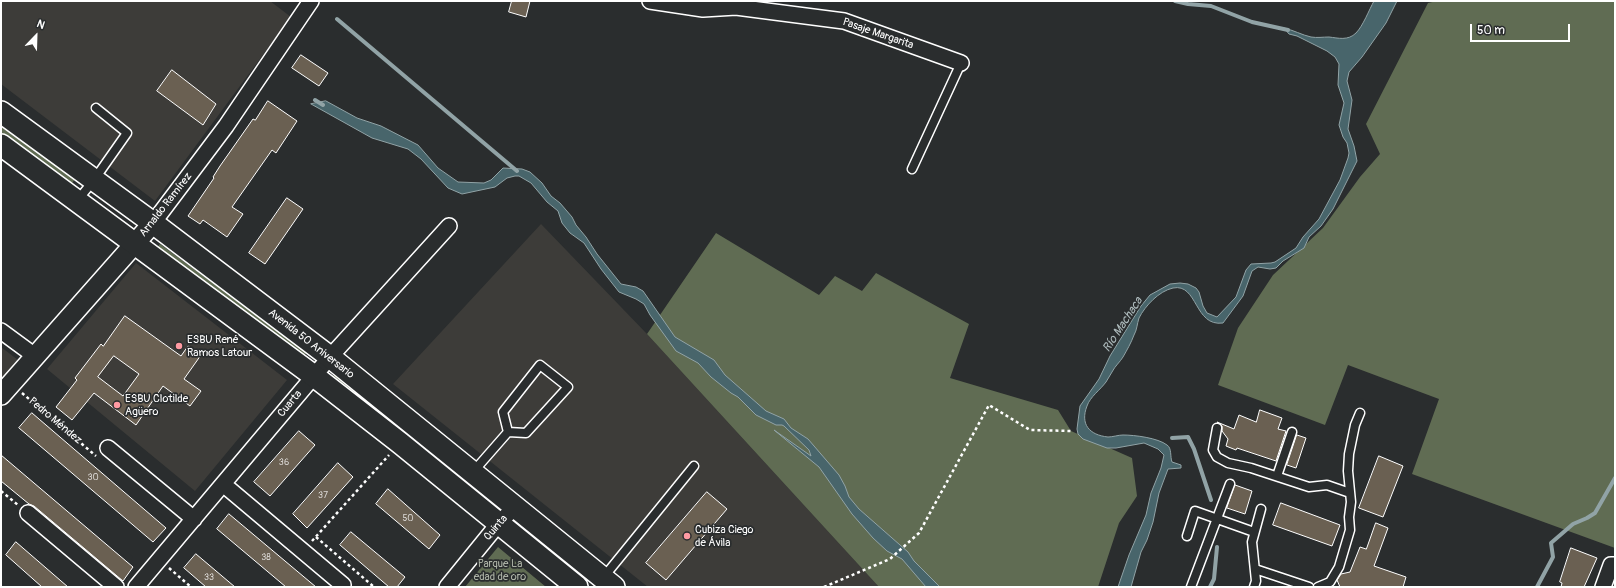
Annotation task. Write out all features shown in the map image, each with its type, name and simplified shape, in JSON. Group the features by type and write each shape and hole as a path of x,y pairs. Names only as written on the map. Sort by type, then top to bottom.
{"main road":[{"name":"Avenida 50 Aniversario","path":"1,112 153,223 330,358 515,507 604,584"},
{"name":"Avenida 50 Aniversario","path":"1,145 136,243 314,376 400,443 577,587"}],"street":[{"name":"Pasaje Margarita","path":"650,1 703,9 737,4 844,21 961,62"},
{"name":"Arnaldo Ramírez","path":"6,389 153,223 226,126 306,3"},
{"name":"Cuarta","path":"136,587 314,376 449,226"},
{"path":"1,331 35,356"},
{"path":"104,453 194,519"},
{"path":"223,484 343,585"},
{"name":"Quinta","path":"447,587 499,523 515,507"},
{"path":"28,513 116,587"},
{"path":"1603,587 1613,565"}],"lane":[{"path":"912,169 961,62"},
{"path":"77,201 128,133 96,108"},
{"path":"540,365 568,387 526,433 508,432 504,412 540,365"},
{"path":"1318,587 1330,582 1339,567 1350,530 1349,517 1351,502 1349,454 1354,425 1360,413"},
{"path":"1217,428 1212,450 1217,457 1228,463 1277,476 1309,487 1326,485 1350,493"},
{"path":"473,473 508,432"},
{"path":"1277,476 1292,432"},
{"path":"604,584 694,466"},
{"path":"1191,587 1230,484"},
{"path":"1254,587 1256,581 1252,542 1261,509"},
{"path":"1187,536 1195,511 1254,532"},
{"path":"1255,569 1309,587"}],"path":[{"name":"Pedro Méndez","path":"6,389 104,453"},
{"path":"824,587 890,559 919,533 989,405 1030,430 1071,431"},
{"path":"303,551 400,443"},
{"path":"1,491 28,513"},
{"path":"316,537 374,587"},
{"path":"159,560 191,587"}],"shaded area":[{"path":"1,1 270,1 291,17 155,201 1,84"},
{"path":"541,224 647,334 879,587 648,587 393,384"},
{"path":"136,263 287,380 195,491 47,369"},
{"path":"1,347 18,360 1,381"}],"green space":[{"path":"1437,1 1615,1 1615,548 1412,474 1439,399 1348,365 1325,425 1218,385 1238,328 1273,275 1323,228 1360,177 1380,154 1366,124 1428,3"},
{"path":"1,127 75,179 70,186 1,137"},
{"path":"716,233 819,295 835,276 862,291 876,273 969,324 950,378 1058,410 1071,431 1132,458 1137,496 1119,523 1098,587 879,587 647,334"},
{"path":"160,244 307,352 303,357 155,250"},
{"path":"335,374 492,498 488,503 330,379"},
{"name":"Parque La edad de oro","path":"498,547 546,587 465,587"}],"water":[{"path":"1374,1 1397,1 1386,23 1362,57 1349,72 1347,81 1352,100 1348,129 1357,161 1333,209 1321,226 1309,237 1304,248 1283,261 1276,268 1270,269 1258,267 1252,271 1243,296 1223,323 1206,319 1192,298 1181,288 1173,288 1163,292 1145,309 1139,318 1135,333 1123,357 1106,382 1088,403 1085,418 1088,428 1091,431 1101,436 1108,437 1128,435 1158,440 1169,446 1172,462 1181,465 1181,468 1168,469 1159,493 1153,522 1141,552 1131,587 1118,587 1129,555 1146,515 1151,493 1161,468 1164,455 1158,449 1144,443 1116,448 1107,448 1083,439 1078,434 1077,429 1080,406 1099,379 1110,356 1141,306 1150,295 1170,284 1188,284 1196,288 1199,292 1203,306 1207,313 1217,317 1236,297 1246,270 1251,264 1275,262 1296,248 1303,237 1319,219 1340,180 1349,153 1347,143 1343,137 1339,125 1344,103 1338,85 1339,64 1335,57 1327,51 1297,36 1289,34 1284,28 1311,37 1350,37 1356,33 1361,26"},
{"path":"326,101 357,118 381,126 418,145 438,168 458,182 484,183 491,180 503,168 522,169 530,172 542,183 551,196 560,203 572,217 597,254 621,284 636,287 643,291 675,337 714,360 725,375 766,411 784,419 791,428 808,439 839,475 849,497 859,509 908,552 914,561 940,587 926,587 902,559 887,551 873,538 852,514 819,467 774,430 811,456 809,450 784,426 776,425 756,415 738,397 711,377 698,363 676,351 650,315 644,304 619,292 601,269 584,243 570,233 562,223 558,211 547,202 531,183 519,176 515,176 507,178 495,187 462,194 448,188 421,159 408,149 372,138 311,104"}],"building":[{"path":"512,1 530,1 526,17 509,12"},
{"path":"301,55 328,73 319,86 292,68"},
{"path":"172,70 216,104 203,125 157,91"},
{"path":"268,101 297,121 276,153 272,150 232,207 243,214 227,237 203,220 200,224 188,216 214,178 213,177 220,166 253,119 255,120"},
{"path":"287,198 303,209 265,264 249,253"},
{"path":"125,316 181,356 188,346 201,355 184,379 201,391 190,406 163,386 136,425 94,393 72,420 56,407 77,380 75,378 101,344 103,346","holes":["114,356 139,374 123,396 98,377"]},
{"path":"1260,410 1282,418 1278,429 1286,431 1276,461 1237,448 1236,450 1226,446 1228,439 1222,431 1222,426 1217,422 1234,429 1239,415 1256,422"},
{"path":"32,413 166,528 153,542 19,428"},
{"path":"299,431 315,445 270,496 254,482"},
{"path":"1297,435 1306,438 1296,468 1287,465"},
{"path":"1,455 133,567 123,581 34,506 29,504 1,481"},
{"path":"1379,456 1403,466 1383,517 1359,508"},
{"path":"338,463 353,477 307,528 293,514"},
{"path":"1235,485 1252,491 1245,514 1227,508"},
{"path":"388,489 440,535 429,549 376,504"},
{"name":"Cubiza Ciego de Ávila","path":"707,492 727,509 666,580 646,563"},
{"path":"1281,503 1340,525 1332,546 1273,525"},
{"path":"229,514 316,587 286,587 217,529"},
{"path":"1376,523 1388,528 1374,566 1406,577 1403,587 1340,587 1337,580 1341,574 1350,572 1360,547 1366,549"},
{"path":"351,532 405,577 397,587 389,587 340,545"},
{"path":"16,542 68,587 42,587 6,555"},
{"path":"1571,548 1597,558 1584,587 1561,587 1562,583 1560,582"},
{"path":"196,554 235,587 206,587 184,568"}],"waterway":[{"path":"1175,1 1211,6 1252,22 1288,30"},
{"path":"337,19 517,171"},
{"path":"315,100 323,105"},
{"path":"1172,438 1188,437 1194,449 1211,500"},
{"path":"1537,587 1553,557 1551,543 1573,524 1595,513 1615,478"},
{"path":"1210,587 1214,579 1217,547"}],"place":[{"name":"ESBU René Ramos Latour","path":"179,346"},
{"name":"ESBU Clotilde Agüero","path":"117,405"},
{"name":"Cubiza Ciego de Ávila","path":"687,536"}],"water label":[{"name":"Río Machaca","path":"1123,325"}]}
